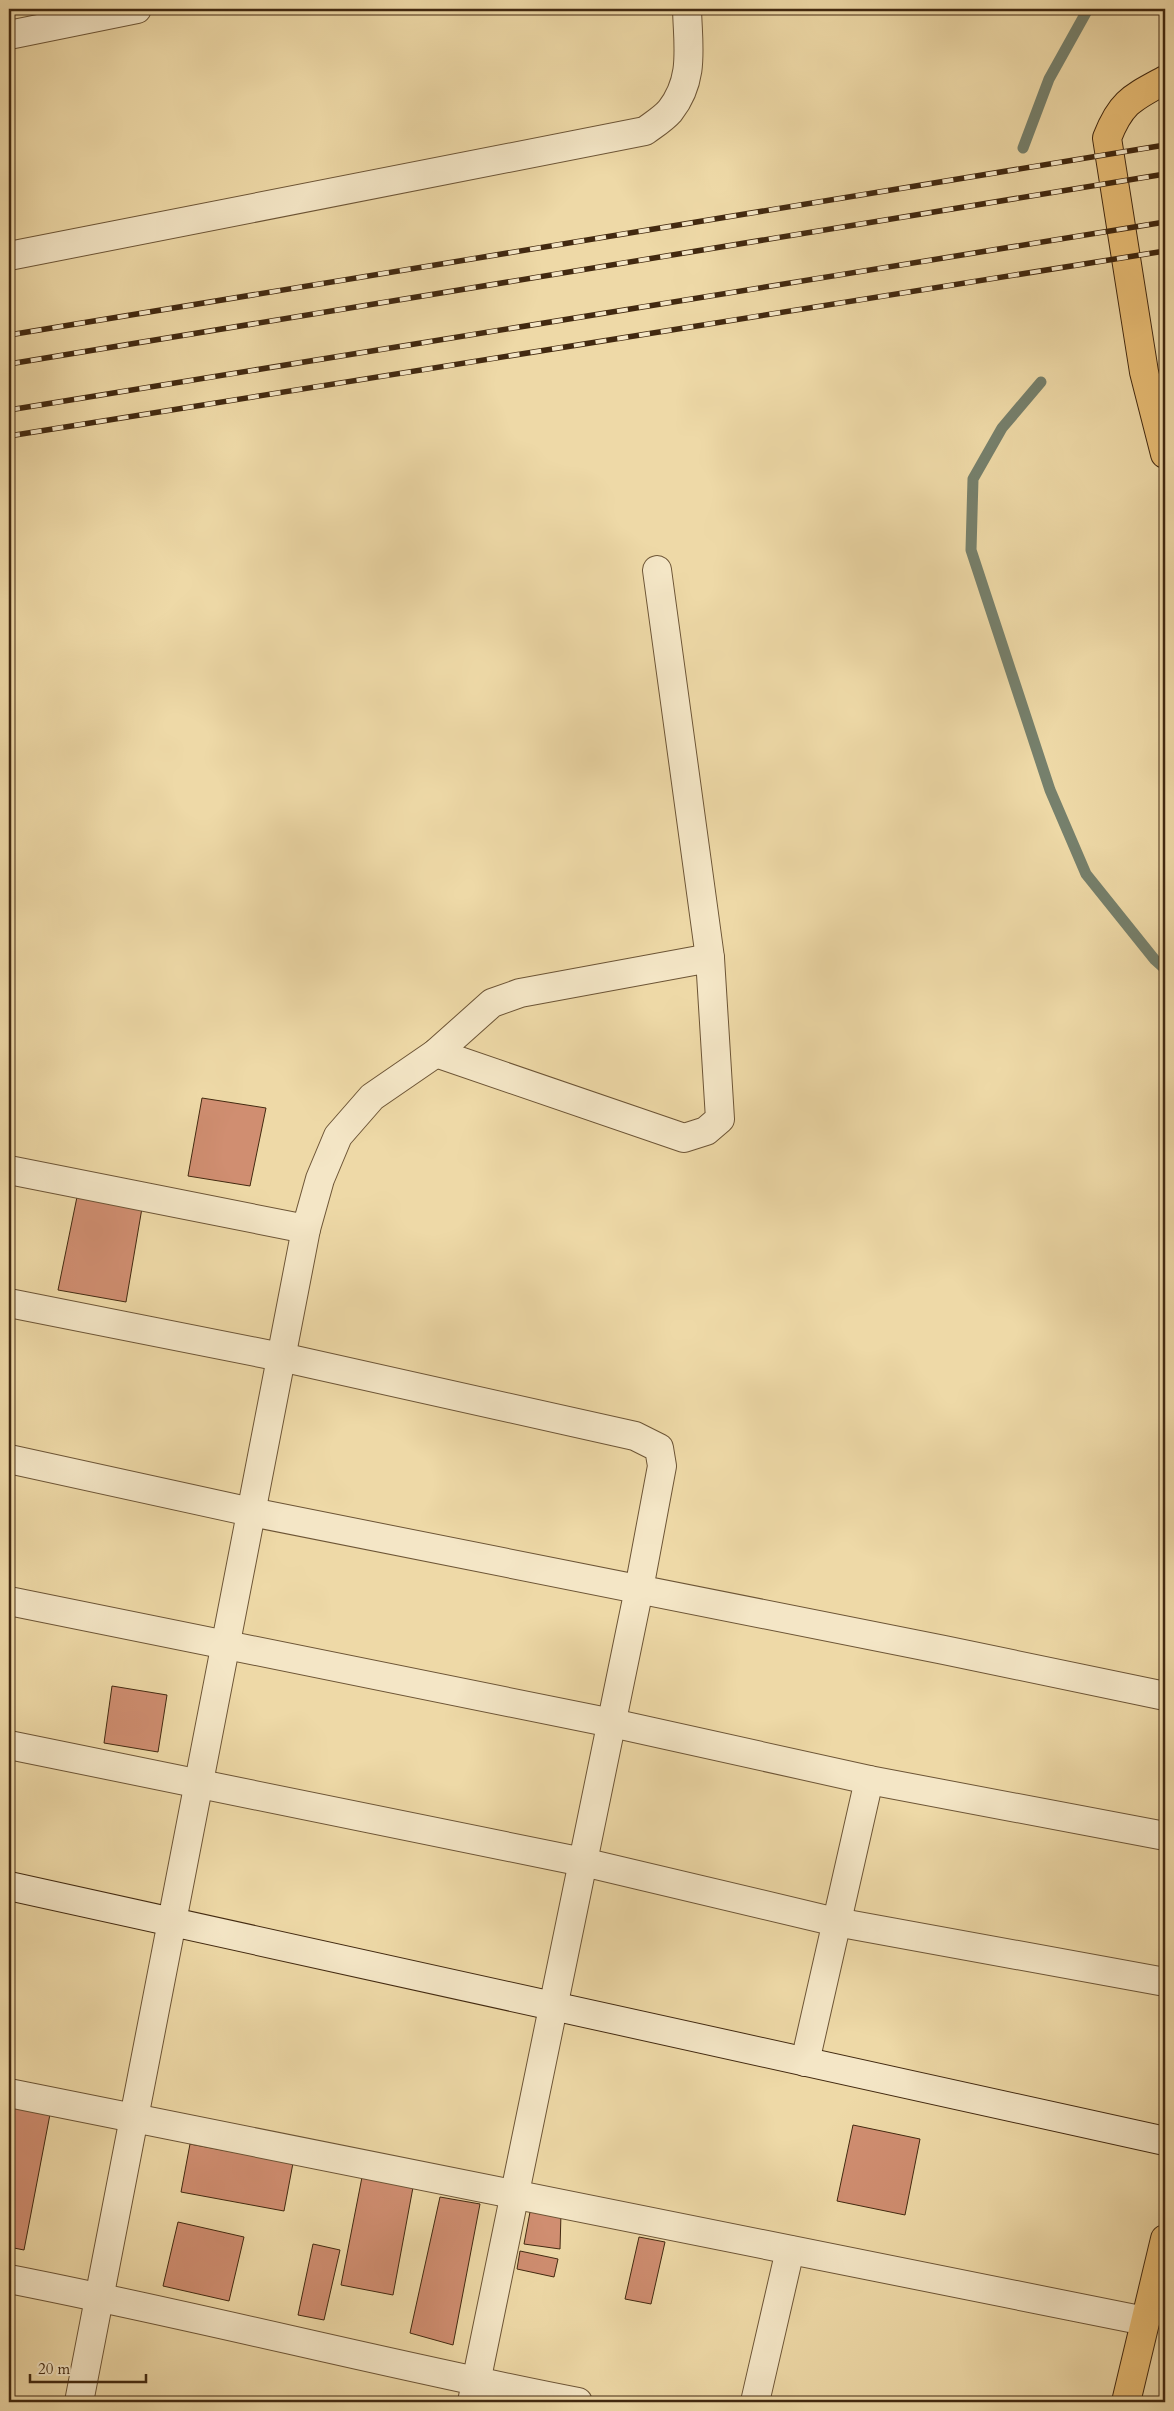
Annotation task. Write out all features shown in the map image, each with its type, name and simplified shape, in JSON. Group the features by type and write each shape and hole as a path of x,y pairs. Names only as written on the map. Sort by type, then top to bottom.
{"main road":[{"path":"1165,80 1130,99 1116,116 1107,138 1144,372 1165,454"},
{"path":"1126,2402 1165,2239"}],"street":[{"path":"9,36 137,9"},
{"path":"9,256 645,131 669,112 686,85 689,54 687,9"},
{"path":"436,1053 684,1138 706,1131 720,1119 710,958 657,570"},
{"path":"79,2402 306,1229 320,1179 338,1136 372,1097 436,1053 492,1003 520,993 710,958"},
{"path":"9,1170 306,1229"},
{"path":"9,1303 281,1357 635,1436 659,1448 662,1466 639,1590 474,2392"},
{"path":"9,1459 251,1512 1165,1696"},
{"path":"9,1601 612,1723 869,1780 1165,1836"},
{"path":"9,1745 583,1862 836,1922 1165,1982"},
{"path":"805,2062 869,1780"},
{"path":"9,1886 1165,2141"},
{"path":"9,2093 1145,2321"},
{"path":"755,2402 790,2250"},
{"path":"9,2279 99,2297 474,2392 578,2402"}],"building":[{"path":"202,1098 266,1108 250,1186 188,1176"},
{"path":"78,1192 142,1208 126,1302 58,1290"},
{"path":"112,1686 167,1695 158,1752 104,1743"},
{"path":"9,2101 51,2109 24,2250 9,2247"},
{"path":"853,2125 920,2139 905,2215 837,2201"},
{"path":"190,2144 293,2163 284,2211 181,2192"},
{"path":"363,2172 414,2182 393,2295 341,2285"},
{"path":"440,2197 480,2204 453,2345 410,2333"},
{"path":"530,2212 561,2213 560,2249 524,2244"},
{"path":"178,2222 244,2237 229,2301 163,2286"},
{"path":"639,2237 665,2242 651,2304 625,2299"},
{"path":"313,2244 340,2250 324,2320 298,2315"},
{"path":"520,2251 558,2259 554,2277 517,2269"}],"waterway":[{"path":"1023,148 1049,79 1088,9"},
{"path":"1041,382 1002,428 973,479 971,550 1050,790 1086,874 1155,960 1165,969"}],"railway":[{"path":"9,335 1165,145"},
{"path":"9,364 1165,174"},
{"path":"9,410 1165,222"},
{"path":"9,436 1165,251"}]}
